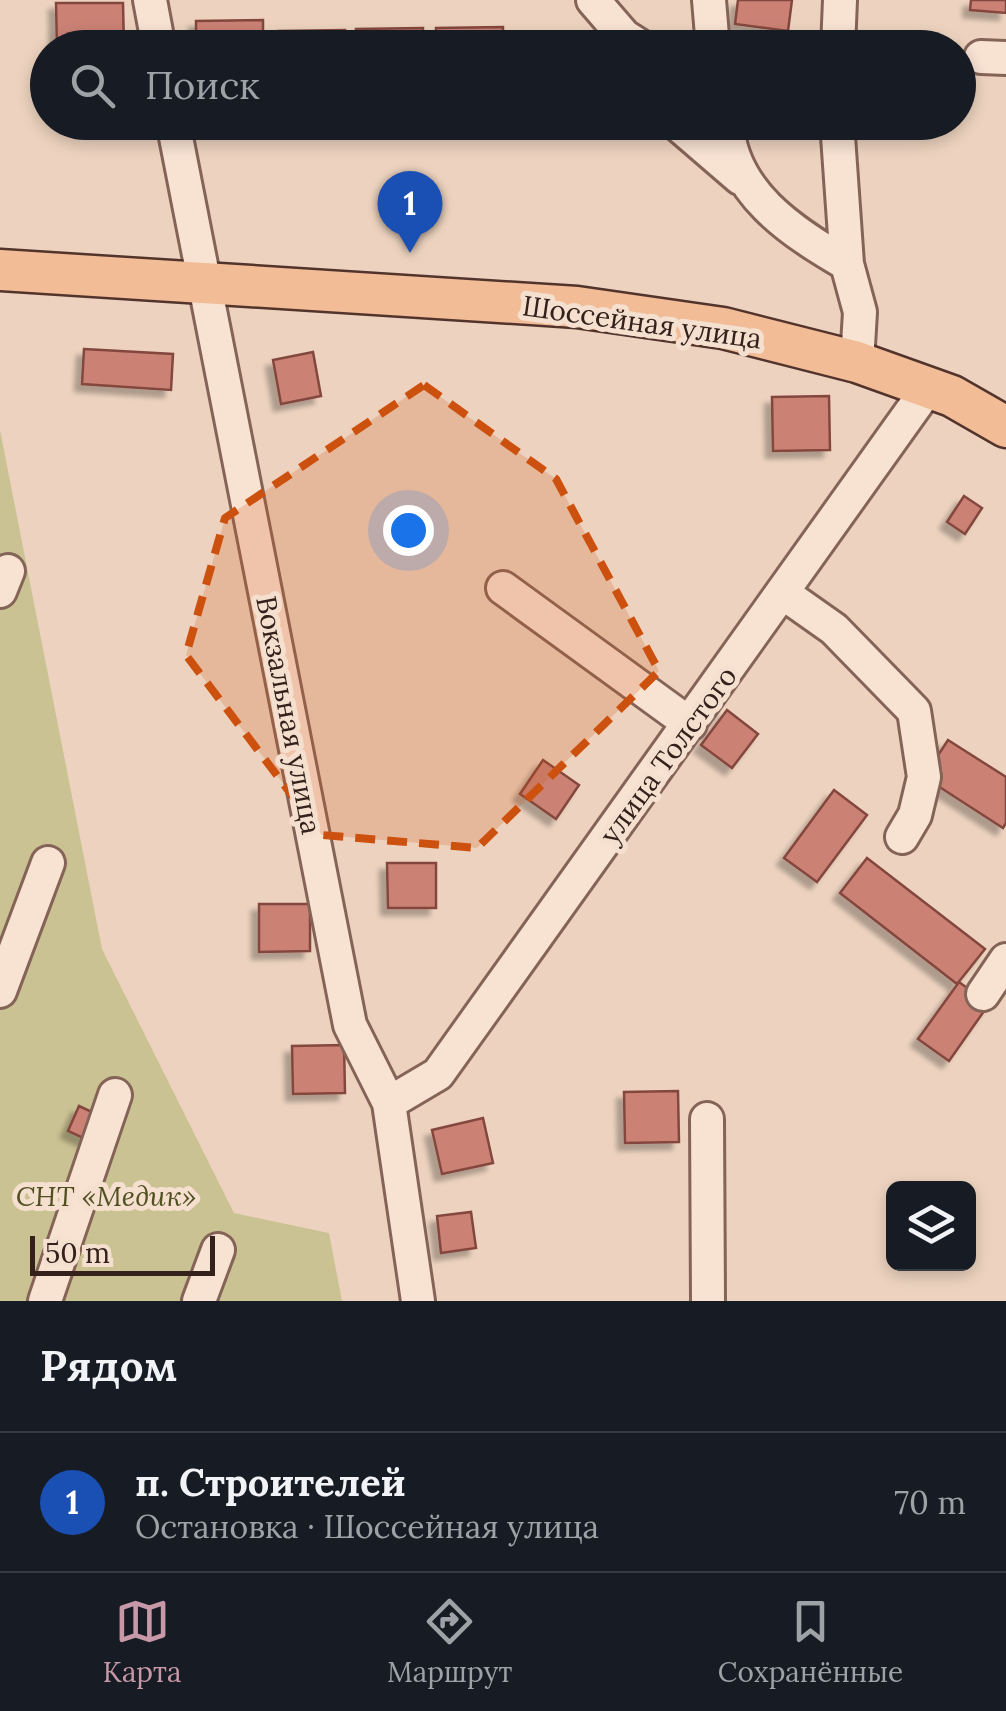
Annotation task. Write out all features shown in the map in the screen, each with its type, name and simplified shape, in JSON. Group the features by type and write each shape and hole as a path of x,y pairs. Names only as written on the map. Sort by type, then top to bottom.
{"main road":[{"name":"Шоссейная улица","path":"0,270 577,307 723,328 857,362 952,396 1006,427"}],"street":[{"path":"150,0 156,30"},
{"path":"593,0 619,30"},
{"path":"709,0 712,30"},
{"path":"839,30 840,0"},
{"name":"Вокзальная улица","path":"176,140 350,1025 389,1102 418,1301"},
{"path":"696,140 802,238 847,264"},
{"path":"728,140 742,180"},
{"path":"838,140 847,264 860,312 857,362"},
{"name":"улица Толстого","path":"389,1102 438,1074 928,388"},
{"path":"503,588 690,724"},
{"path":"783,594 834,629 914,711 924,777 915,815 902,837"},
{"path":"0,992 48,863"},
{"path":"983,994 1006,960"},
{"path":"45,1301 115,1095"},
{"path":"707,1119 708,1301"},
{"path":"199,1301 218,1250"}],"highlighted area":[{"path":"424,385 556,479 659,671 477,848 322,835 186,655 225,518"}],"green space":[{"name":"СНТ «Медик»","path":"0,430 102,949 234,1213 329,1233 342,1301 0,1301"}],"building":[{"path":"738,0 792,0 788,30 735,24"},
{"path":"971,0 1006,0 1006,13 970,10"},
{"path":"56,3 123,3 124,30 57,30"},
{"path":"263,20 263,30 196,30 196,21"},
{"path":"503,27 503,30 436,30"},
{"path":"423,28 423,30 356,30"},
{"path":"84,349 173,354 171,390 82,384"},
{"path":"313,352 321,396 281,404 273,360"},
{"path":"829,396 830,450 773,451 772,397"},
{"path":"964,496 982,508 965,534 947,522"},
{"path":"727,710 758,734 732,768 701,745"},
{"path":"948,740 1006,777 1003,828 924,777"},
{"path":"543,760 579,785 556,819 520,794"},
{"path":"834,790 867,815 817,882 784,858"},
{"path":"867,858 985,949 957,984 840,893"},
{"path":"387,863 436,863 436,908 388,908"},
{"path":"259,904 310,904 310,951 259,952"},
{"path":"959,982 989,1004 949,1061 918,1039"},
{"path":"344,1045 345,1093 293,1094 292,1046"},
{"path":"678,1091 679,1142 625,1143 624,1092"},
{"path":"79,1106 103,1117 92,1142 68,1131"},
{"path":"483,1118 493,1163 442,1174 432,1130"},
{"path":"471,1212 476,1248 441,1253 437,1216"}],"place":[{"name":"п. Строителей","path":"410,253"}]}
